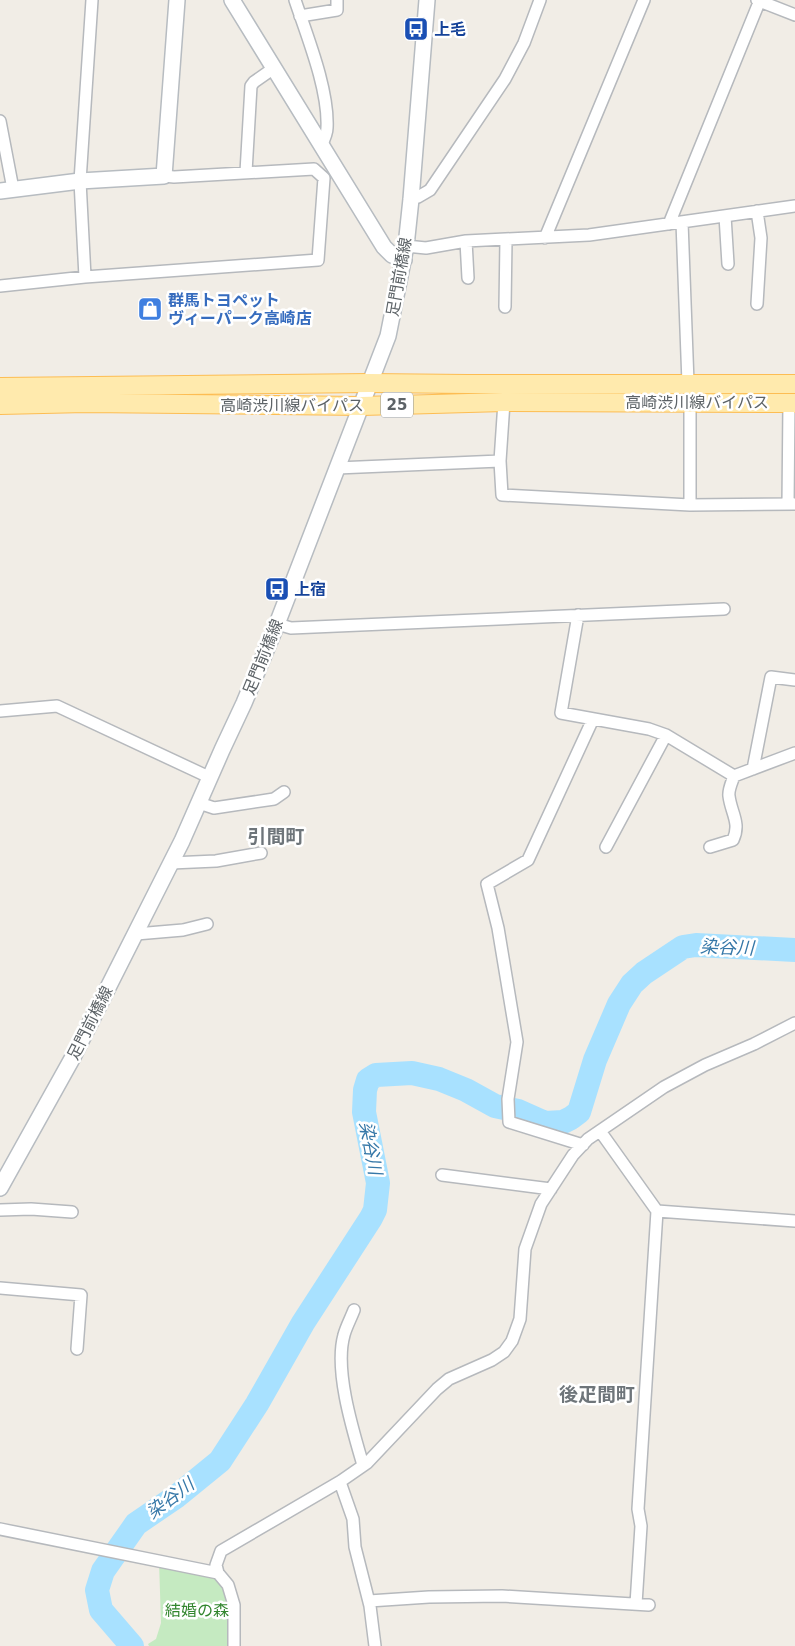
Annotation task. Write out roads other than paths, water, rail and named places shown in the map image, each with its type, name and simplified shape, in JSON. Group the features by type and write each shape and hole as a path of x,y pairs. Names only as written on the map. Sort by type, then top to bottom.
{"main road":[{"path":"6,190 80,181 164,176 177,0"},
{"path":"232,0 384,248 392,255 405,253"},
{"name":"足門前橋線","path":"0,1188 73,1058 171,863 211,778 277,624 388,336 405,253 427,0"},
{"name":"高崎渋川線バイパス","path":"0,387 370,382 467,384 795,384"},
{"name":"高崎渋川線バイパス","path":"0,405 86,403 362,406 504,402 792,403"}],"street":[{"path":"84,277 80,181 92,0"},
{"path":"295,0 319,76 325,103 328,130 321,146"},
{"path":"300,16 337,10 336,0"},
{"path":"411,198 418,197 430,190 496,95 517,59 540,0"},
{"path":"545,238 644,0"},
{"path":"669,224 759,0 795,15"},
{"path":"246,172 251,86 274,68"},
{"path":"0,121 6,190"},
{"path":"0,286 84,277 318,260 324,178 314,169 164,176"},
{"path":"405,253 466,241 589,235 795,206"},
{"path":"757,304 761,238 758,212"},
{"path":"725,216 728,264"},
{"path":"682,222 688,383"},
{"path":"505,307 506,240"},
{"path":"466,241 468,278"},
{"path":"504,402 500,461 502,495 690,506 792,504 792,403"},
{"path":"690,402 690,506"},
{"path":"337,468 500,461"},
{"path":"277,624 291,628 724,609"},
{"path":"578,615 561,713 649,729 666,735 734,776"},
{"path":"753,769 771,678 795,680"},
{"path":"0,711 57,706 211,778"},
{"path":"583,1144 509,1122 508,1099 517,1042 498,928 486,884 528,860 593,719"},
{"path":"606,848 666,735"},
{"path":"734,776 795,753"},
{"path":"710,847 733,840 736,833 736,824 728,794 734,776"},
{"path":"199,803 214,808 274,799 284,792"},
{"path":"171,863 216,861 261,853"},
{"path":"136,934 183,930 207,924"},
{"path":"234,1646 234,1605 228,1585 218,1573 216,1565 221,1552 340,1482 363,1466 449,1379 492,1360 504,1352 512,1341 520,1319 525,1249 541,1204 573,1155 583,1144 600,1131 664,1087 705,1064 754,1044 795,1023"},
{"path":"600,1131 657,1211 638,1509 641,1526 636,1604"},
{"path":"442,1175 551,1189"},
{"path":"0,1210 31,1209 72,1212"},
{"path":"657,1211 795,1221"},
{"path":"0,1288 81,1295 76,1349"},
{"path":"354,1310 343,1336 342,1368 348,1410 363,1466"},
{"path":"340,1482 353,1518 355,1547 369,1602 375,1646"},
{"path":"0,1529 218,1573"},
{"path":"369,1602 429,1597 502,1596 650,1605"}],"waterway":[{"name":"染谷川","path":"132,1646 101,1610 97,1590 103,1571 136,1524 177,1496 220,1461 257,1404 303,1323 375,1210 378,1183 364,1112 365,1090 368,1080 376,1075 412,1073 439,1079 466,1090 495,1106 518,1111 545,1123 563,1122 579,1112 595,1060 619,1004 632,984 644,973 683,947 696,945 795,950"}],"place":[{"name":"上毛","path":"416,29"},
{"name":"群馬トヨペット ヴィーパーク高崎店","path":"150,309"},
{"name":"上宿","path":"277,589"}],"district":[{"name":"引間町","path":"276,836"},
{"name":"後疋間町","path":"597,1394"}],"park label":[{"name":"結婚の森","path":"197,1610"}]}
